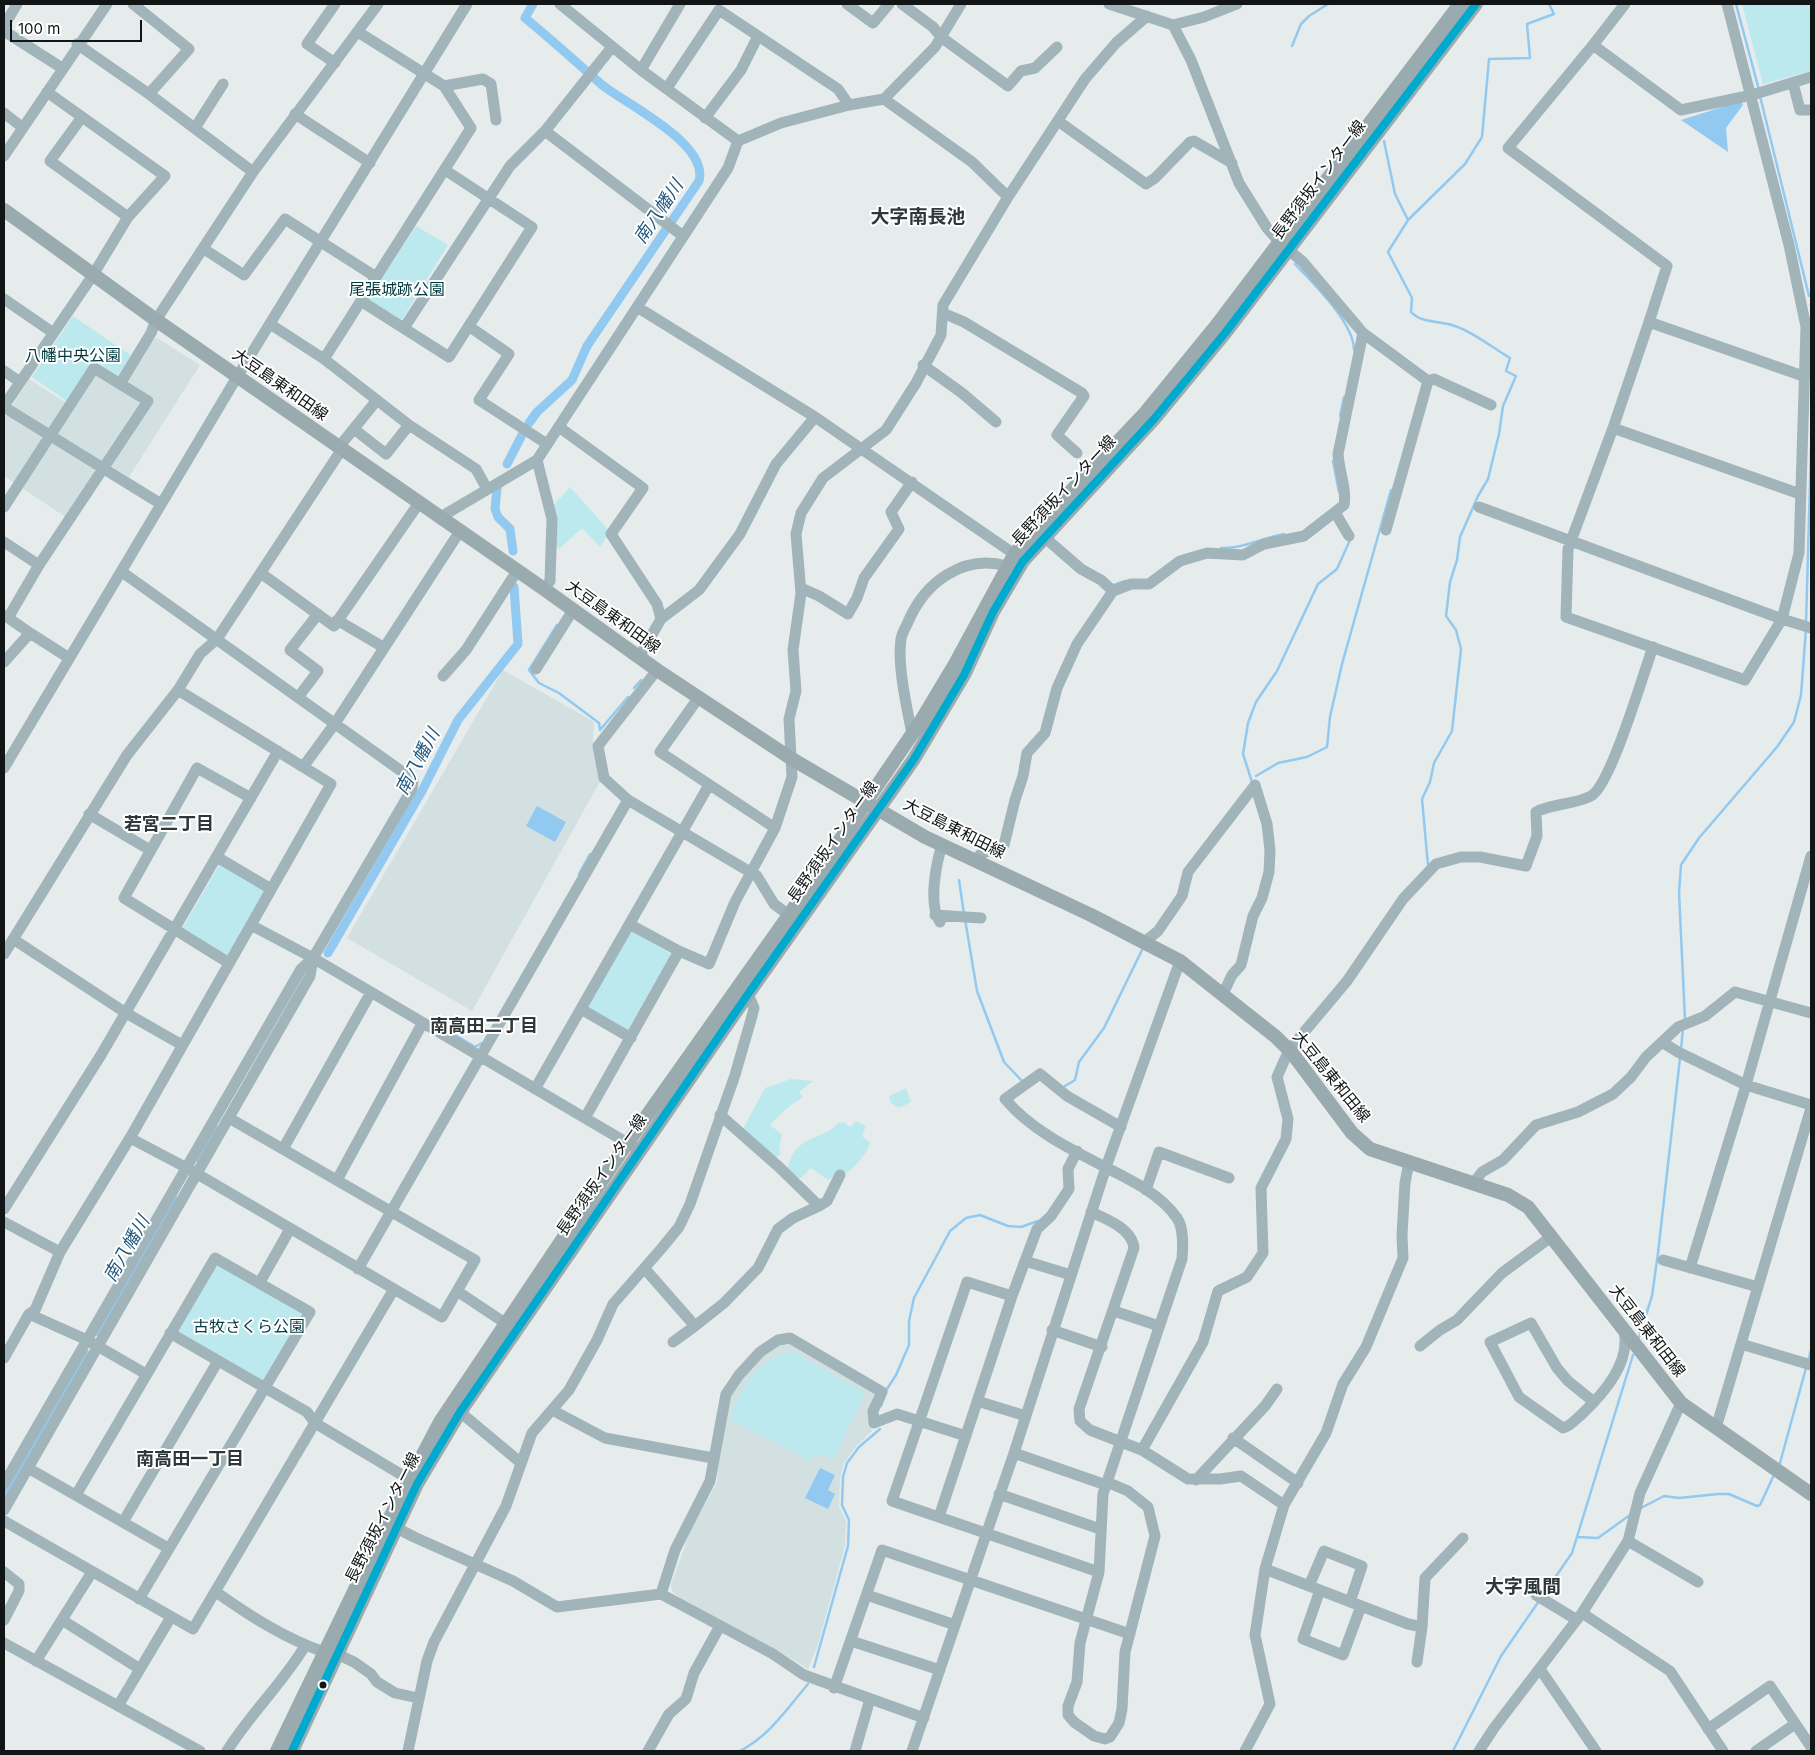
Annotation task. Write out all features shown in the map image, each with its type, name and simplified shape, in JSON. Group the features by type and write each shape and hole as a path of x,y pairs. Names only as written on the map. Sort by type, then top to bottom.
{"main road":[{"name":"長野須坂インター線","path":"413,1482 934,727 964,675 994,612 1015,560 1043,536 1154,419 1225,333 1284,246 1460,4"},
{"name":"長野須坂インター線","path":"277,1751 330,1653 440,1422 628,1143 789,915 912,734 1036,528 1146,412 1284,246 1476,4"},
{"name":"大豆島東和田線","path":"4,210 92,275 544,589 657,670 792,759 942,845 1091,915 1180,961 1276,1037 1289,1050 1352,1133 1370,1149 1508,1195 1528,1207 1681,1403 1811,1494"},
{"name":"長野須坂インター線","path":"292,1751 330,1653"}],"street":[{"path":"4,26 17,4"},
{"path":"4,156 78,44 107,4"},
{"path":"133,4 189,49 149,94"},
{"path":"335,4 306,44 335,63"},
{"path":"120,384 151,333 156,320 254,172 378,4"},
{"path":"4,768 237,377 467,4"},
{"path":"560,4 640,70 738,141"},
{"path":"640,70 680,4"},
{"path":"847,4 873,23 889,4"},
{"path":"902,4 933,27 941,37 1008,86 1021,71 1035,68 1056,47"},
{"path":"440,518 537,460 728,168 738,141 780,123 849,105 884,99 923,62 961,4"},
{"path":"1110,4 1123,5 1173,25 1204,17 1238,4"},
{"path":"1625,4 1508,148 1667,266 1613,428 1568,549 1566,617 1746,680 1782,619 1798,553 1806,327 1757,93 1727,4"},
{"path":"667,88 719,10 838,89 849,105"},
{"path":"631,924 679,951 709,964 735,902 776,828 792,777 789,719 797,682 792,650 800,588 796,534 801,513 823,478 886,430 916,383 923,365 941,334 944,305 1008,197 1085,79 1116,43 1147,16"},
{"path":"1173,25 1191,60 1239,183 1267,228 1303,262 1363,333 1428,380 1434,379 1491,405"},
{"path":"4,31 62,68"},
{"path":"324,359 471,128 444,86 358,32"},
{"path":"705,118 741,70 758,36"},
{"path":"78,44 254,172"},
{"path":"1593,45 1681,110 1757,93 1811,77"},
{"path":"404,328 510,166 545,130 612,46"},
{"path":"444,86 483,78 491,84 496,120"},
{"path":"1793,83 1800,110 1811,110"},
{"path":"195,128 223,84"},
{"path":"47,92 165,176 128,217 92,275 52,332 4,407 161,504"},
{"path":"884,99 972,162 1008,197"},
{"path":"4,112 22,127"},
{"path":"295,114 370,163"},
{"path":"82,117 50,161 128,217"},
{"path":"1058,121 1146,184 1156,178 1190,142 1194,141 1232,164"},
{"path":"545,130 683,236"},
{"path":"361,301 450,357 470,327 532,226 445,170"},
{"path":"204,248 244,275 285,219 376,277"},
{"path":"4,299 52,332"},
{"path":"637,307 815,417 912,482 1015,560"},
{"path":"943,313 964,322 1082,393 1084,396 1057,435 1076,453"},
{"path":"1648,322 1803,376"},
{"path":"270,324 324,359 409,424 476,469 487,489"},
{"path":"470,327 509,354 479,400 547,444"},
{"path":"974,861 981,854 1004,845 1023,776 1027,754 1045,733 1057,688 1077,644 1113,591 1130,584 1149,584 1180,561 1206,553 1243,555 1264,544 1304,536 1336,514 1344,506 1346,496 1340,474 1338,454 1363,333"},
{"path":"923,365 962,393 996,422"},
{"path":"4,507 94,368 148,401 6,616 69,658"},
{"path":"4,371 20,382"},
{"path":"1386,530 1428,380"},
{"path":"182,1045 8,944 127,755 178,690 200,654 217,639 262,574 340,448 377,400"},
{"path":"639,657 661,619 699,590 740,534 776,464 815,417"},
{"path":"354,429 386,454 409,424"},
{"path":"559,427 643,488 611,534 657,604 661,619"},
{"path":"1613,428 1800,494"},
{"path":"537,460 552,519 550,581 544,589"},
{"path":"800,588 820,596 848,614 857,598 864,578 899,529 891,512 912,482"},
{"path":"262,574 334,626 419,503"},
{"path":"1479,506 1782,619 1811,628"},
{"path":"1336,514 1349,536"},
{"path":"304,766 336,722 460,531"},
{"path":"1043,536 1081,569 1101,580 1113,591"},
{"path":"4,542 39,565"},
{"path":"912,734 904,699 901,639 915,606 942,576 977,563 1015,560"},
{"path":"443,676 466,650 517,571"},
{"path":"4,1484 92,1343 192,1171 301,969 313,958 412,789 413,780 336,722 122,572"},
{"path":"536,669 573,610"},
{"path":"298,696 318,671 290,650 318,614"},
{"path":"337,620 383,647"},
{"path":"4,662 30,633"},
{"path":"1142,1450 1202,1342 1218,1290 1247,1277 1263,1253 1261,1188 1286,1139 1287,1108 1277,1077 1289,1050 1348,981 1403,899 1436,864 1460,857 1480,857 1526,866 1537,836 1536,812 1570,804 1592,795 1599,788 1611,766 1653,647"},
{"path":"657,670 598,746 604,778 628,800 752,874 763,883 774,904 789,915"},
{"path":"4,1358 29,1314 35,1310 60,1252 130,1138 331,784 178,690"},
{"path":"698,697 660,752 776,828"},
{"path":"4,1208 126,1013 278,751"},
{"path":"229,963 174,931 124,898 197,768 251,798"},
{"path":"1143,942 1158,931 1182,896 1188,872 1255,784 1267,824 1270,850 1269,872 1262,898 1250,924 1241,965 1232,975 1222,996"},
{"path":"535,1089 709,785"},
{"path":"358,1269 628,800"},
{"path":"89,814 150,850"},
{"path":"942,845 936,865 938,919 981,918"},
{"path":"1690,1268 1746,1085 1811,856"},
{"path":"217,857 271,890"},
{"path":"251,925 313,958 370,994 641,1151"},
{"path":"585,1118 679,951"},
{"path":"192,1171 229,1118 310,976 313,958"},
{"path":"912,1751 1014,1453 1106,1167 1180,961"},
{"path":"1473,1184 1482,1172 1508,1154 1536,1125 1578,1112 1613,1094 1631,1078 1646,1057 1662,1042 1684,1024 1705,1016 1735,992 1811,1013"},
{"path":"283,1149 370,994"},
{"path":"408,1751 418,1698 423,1686 427,1661 434,1642 506,1506 532,1433 569,1390 597,1340 613,1304 645,1269 679,1226 690,1204 735,1075 754,1008 748,994"},
{"path":"581,1009 631,1038"},
{"path":"337,1180 422,1024"},
{"path":"1662,1042 1681,1054 1746,1085 1811,1106 1716,1428"},
{"path":"1014,1453 1106,1484 1128,1491 1148,1507 1155,1536 1126,1652 1122,1709 1118,1724 1110,1736 1105,1738 1094,1736 1074,1722 1068,1715 1068,1706 1076,1682 1080,1643 1099,1572 1101,1502 1106,1484 1120,1441 1182,1259 1183,1240 1178,1219 1146,1190 1035,1128 1005,1099 1040,1074 1067,1096 1121,1127"},
{"path":"720,1115 779,1167 818,1206"},
{"path":"130,1138 192,1171 442,1317 475,1260 229,1118"},
{"path":"939,1517 1012,1296 1037,1229 1051,1216 1068,1188 1068,1169 1077,1151"},
{"path":"1146,1190 1160,1152 1230,1178"},
{"path":"1245,1751 1270,1704 1255,1635 1265,1569 1284,1505 1298,1484 1326,1433 1343,1384 1366,1346 1403,1258 1402,1235 1405,1183 1409,1162"},
{"path":"673,1342 724,1303 758,1268 778,1229 793,1218 826,1201 840,1175"},
{"path":"1091,1212 1119,1227 1133,1241 1134,1248 1102,1347 1078,1409 1078,1417 1090,1430 1142,1450 1188,1479 1220,1479 1240,1476 1284,1505"},
{"path":"4,1222 60,1252"},
{"path":"260,1282 290,1229"},
{"path":"1420,1346 1440,1330 1457,1320 1502,1273 1551,1237"},
{"path":"76,1495 215,1258 310,1312 139,1599"},
{"path":"1663,1260 1758,1287"},
{"path":"1025,1261 1071,1275"},
{"path":"645,1269 695,1326"},
{"path":"1012,1296 967,1282 892,1501 1099,1572"},
{"path":"4,1522 193,1629 394,1289"},
{"path":"457,1291 505,1323"},
{"path":"1114,1311 1159,1326"},
{"path":"29,1314 92,1343 146,1374"},
{"path":"1594,1402 1568,1381 1557,1368 1530,1323 1490,1342 1519,1397 1559,1426 1567,1427 1594,1402 1610,1385 1626,1342 1624,1330"},
{"path":"1052,1330 1102,1347"},
{"path":"170,1333 307,1412 315,1423 413,1482"},
{"path":"661,1594 675,1550 710,1481 726,1394 731,1384 760,1352 778,1340 790,1338 882,1392 873,1410 874,1423 897,1414 966,1436"},
{"path":"4,1510 28,1468 92,1343"},
{"path":"1741,1344 1808,1364"},
{"path":"123,1522 218,1361"},
{"path":"1196,1480 1233,1438 1266,1406 1277,1390"},
{"path":"978,1400 1026,1416"},
{"path":"1479,1751 1494,1728 1580,1617 1628,1541 1640,1492 1681,1403"},
{"path":"552,1410 605,1438 713,1458"},
{"path":"460,1412 521,1463"},
{"path":"1233,1438 1298,1484"},
{"path":"28,1468 168,1548"},
{"path":"999,1494 1100,1529"},
{"path":"392,1525 514,1582 557,1607 661,1594 772,1654 804,1675 834,1688 924,1718"},
{"path":"1417,1662 1422,1627 1425,1578 1463,1538"},
{"path":"1628,1541 1698,1582"},
{"path":"834,1688 882,1550 1130,1634"},
{"path":"1324,1551 1362,1566 1343,1655 1304,1639 1314,1588 1324,1551"},
{"path":"1265,1569 1408,1624 1422,1627"},
{"path":"4,1572 19,1584 19,1591 4,1620"},
{"path":"36,1661 92,1572"},
{"path":"216,1592 260,1623 305,1646 354,1662 371,1674 377,1682 396,1693 418,1698"},
{"path":"867,1595 955,1625"},
{"path":"1539,1596 1580,1617 1670,1671 1723,1751"},
{"path":"118,1706 171,1617"},
{"path":"62,1620 140,1669"},
{"path":"648,1751 669,1714 686,1699 694,1673 720,1626"},
{"path":"851,1641 940,1670"},
{"path":"4,1643 200,1751"},
{"path":"227,1751 242,1727 279,1686 305,1646"},
{"path":"1540,1669 1596,1751"},
{"path":"1708,1729 1770,1686 1811,1747"},
{"path":"854,1751 870,1700"},
{"path":"1756,1751 1795,1724"}],"shaded area":[{"path":"157,338 200,365 129,477 103,461 67,518 4,476 4,419 29,379 68,404 94,366 126,384 152,340"},
{"path":"503,670 594,722 593,740 602,778 472,1011 347,938"},
{"path":"790,1342 877,1392 869,1411 872,1431 857,1445 844,1463 840,1478 839,1506 846,1521 845,1546 818,1644 808,1669 777,1650 690,1607 672,1591 671,1585 690,1532 717,1482 722,1427 731,1392 766,1352 779,1343"}],"green space":[{"path":"1742,4 1811,4 1811,71 1763,84"},
{"name":"尾張城跡公園","path":"416,226 448,245 401,321 368,300"},
{"name":"八幡中央公園","path":"73,316 132,356 117,378 94,363 68,402 32,377"},
{"path":"570,487 610,532 600,547 582,528 559,549 556,546 554,505"},
{"path":"221,862 267,890 228,956 182,929"},
{"path":"635,931 671,954 626,1033 587,1006 629,933"},
{"path":"791,1079 813,1081 799,1092 803,1097 787,1108 770,1125 782,1134 779,1148 781,1154 772,1161 743,1129 765,1088"},
{"path":"906,1088 911,1102 899,1108 891,1103 889,1096"},
{"path":"856,1121 866,1126 862,1136 870,1142 864,1155 850,1170 828,1180 811,1168 801,1178 789,1177 789,1162 798,1148 827,1132 838,1123 844,1122 850,1127"},
{"name":"古牧さくら公園","path":"215,1258 310,1312 265,1389 170,1333"},
{"path":"793,1351 865,1393 834,1458 816,1454 809,1460 730,1420 739,1396 760,1367 769,1360"}],"water":[{"path":"1741,101 1743,105 1726,128 1728,152 1681,120"},
{"path":"537,806 566,822 555,842 526,826"},
{"path":"820,1468 835,1475 828,1490 835,1494 828,1509 805,1498"}],"waterway":[{"name":"南八幡川","path":"529,423 537,412 572,380 587,346 699,181 699,167 691,153 679,139 645,113 601,84 525,18 533,4"},
{"path":"1292,46 1301,24 1309,16 1328,4"},
{"path":"1408,220 1465,164 1482,137 1489,59 1530,58 1527,24 1554,14 1549,4"},
{"path":"1736,4 1759,90"},
{"path":"1760,96 1809,296"},
{"path":"1384,141 1395,194 1408,220 1388,252 1412,298 1411,312 1419,318 1456,326 1480,339 1510,358 1506,371 1516,376 1503,406 1499,434 1488,479 1478,496 1460,537 1457,560 1450,582 1446,616 1456,630 1461,649 1452,731 1434,763 1430,782 1422,799 1428,865"},
{"path":"1295,264 1332,304 1347,328 1354,350"},
{"path":"1340,416 1344,397"},
{"name":"南八幡川","path":"507,464 522,435"},
{"path":"1806,623 1811,449"},
{"path":"1333,461 1339,492"},
{"name":"南八幡川","path":"497,488 495,509 498,517 510,529 513,551"},
{"path":"1256,776 1278,763 1307,757 1327,747 1330,717 1342,664 1391,490"},
{"path":"1221,548 1237,547 1284,534"},
{"path":"1252,782 1243,754 1248,723 1256,702 1277,671 1318,584 1337,569 1350,540"},
{"path":"1114,585 1125,581"},
{"name":"南八幡川","path":"328,953 422,791 458,720 518,644 514,587"},
{"path":"557,625 529,670 539,683 559,693 599,723 600,730"},
{"path":"1685,1020 1679,892 1681,865 1699,838 1777,747 1794,722 1801,695 1806,629"},
{"path":"634,688 641,680"},
{"path":"600,730 628,697"},
{"path":"579,874 590,854"},
{"path":"959,880 964,914"},
{"path":"965,919 977,991 1004,1062 1023,1082"},
{"path":"1065,1086 1075,1080 1079,1062 1104,1028 1143,948"},
{"path":"1681,1050 1683,1028"},
{"path":"452,1033 475,1047 482,1043"},
{"path":"1638,1340 1652,1296 1680,1058"},
{"name":"南八幡川","path":"199,1158 215,1130"},
{"name":"南八幡川","path":"99,1332 174,1200"},
{"path":"881,1406 887,1389 896,1375 909,1345 909,1321 914,1298 950,1231 966,1218 980,1215 1008,1226 1021,1227 1038,1221"},
{"path":"1808,1361 1811,1350"},
{"name":"南八幡川","path":"4,1496 85,1354"},
{"path":"1543,1595 1572,1553 1633,1355"},
{"path":"1780,1463 1806,1368"},
{"path":"814,1667 848,1546 849,1520 842,1505 843,1477 847,1463 859,1447 880,1429"},
{"path":"1641,1508 1664,1496 1679,1498 1718,1494 1729,1494 1757,1506 1760,1505 1773,1477"},
{"path":"1577,1537 1598,1538 1630,1515"},
{"path":"1453,1751 1501,1656 1539,1601"},
{"path":"740,1751 769,1730 808,1684"}],"transit line":[{"path":"292,1751 417,1484 460,1412 748,994 914,759 964,675 993,612 1023,561 1154,419 1225,333 1476,4"}],"district":[{"name":"大字南長池","path":"918,217"},
{"name":"若宮二丁目","path":"169,825"},
{"name":"南高田二丁目","path":"484,1027"},
{"name":"南高田一丁目","path":"190,1460"},
{"name":"大字風間","path":"1523,1587"}]}
